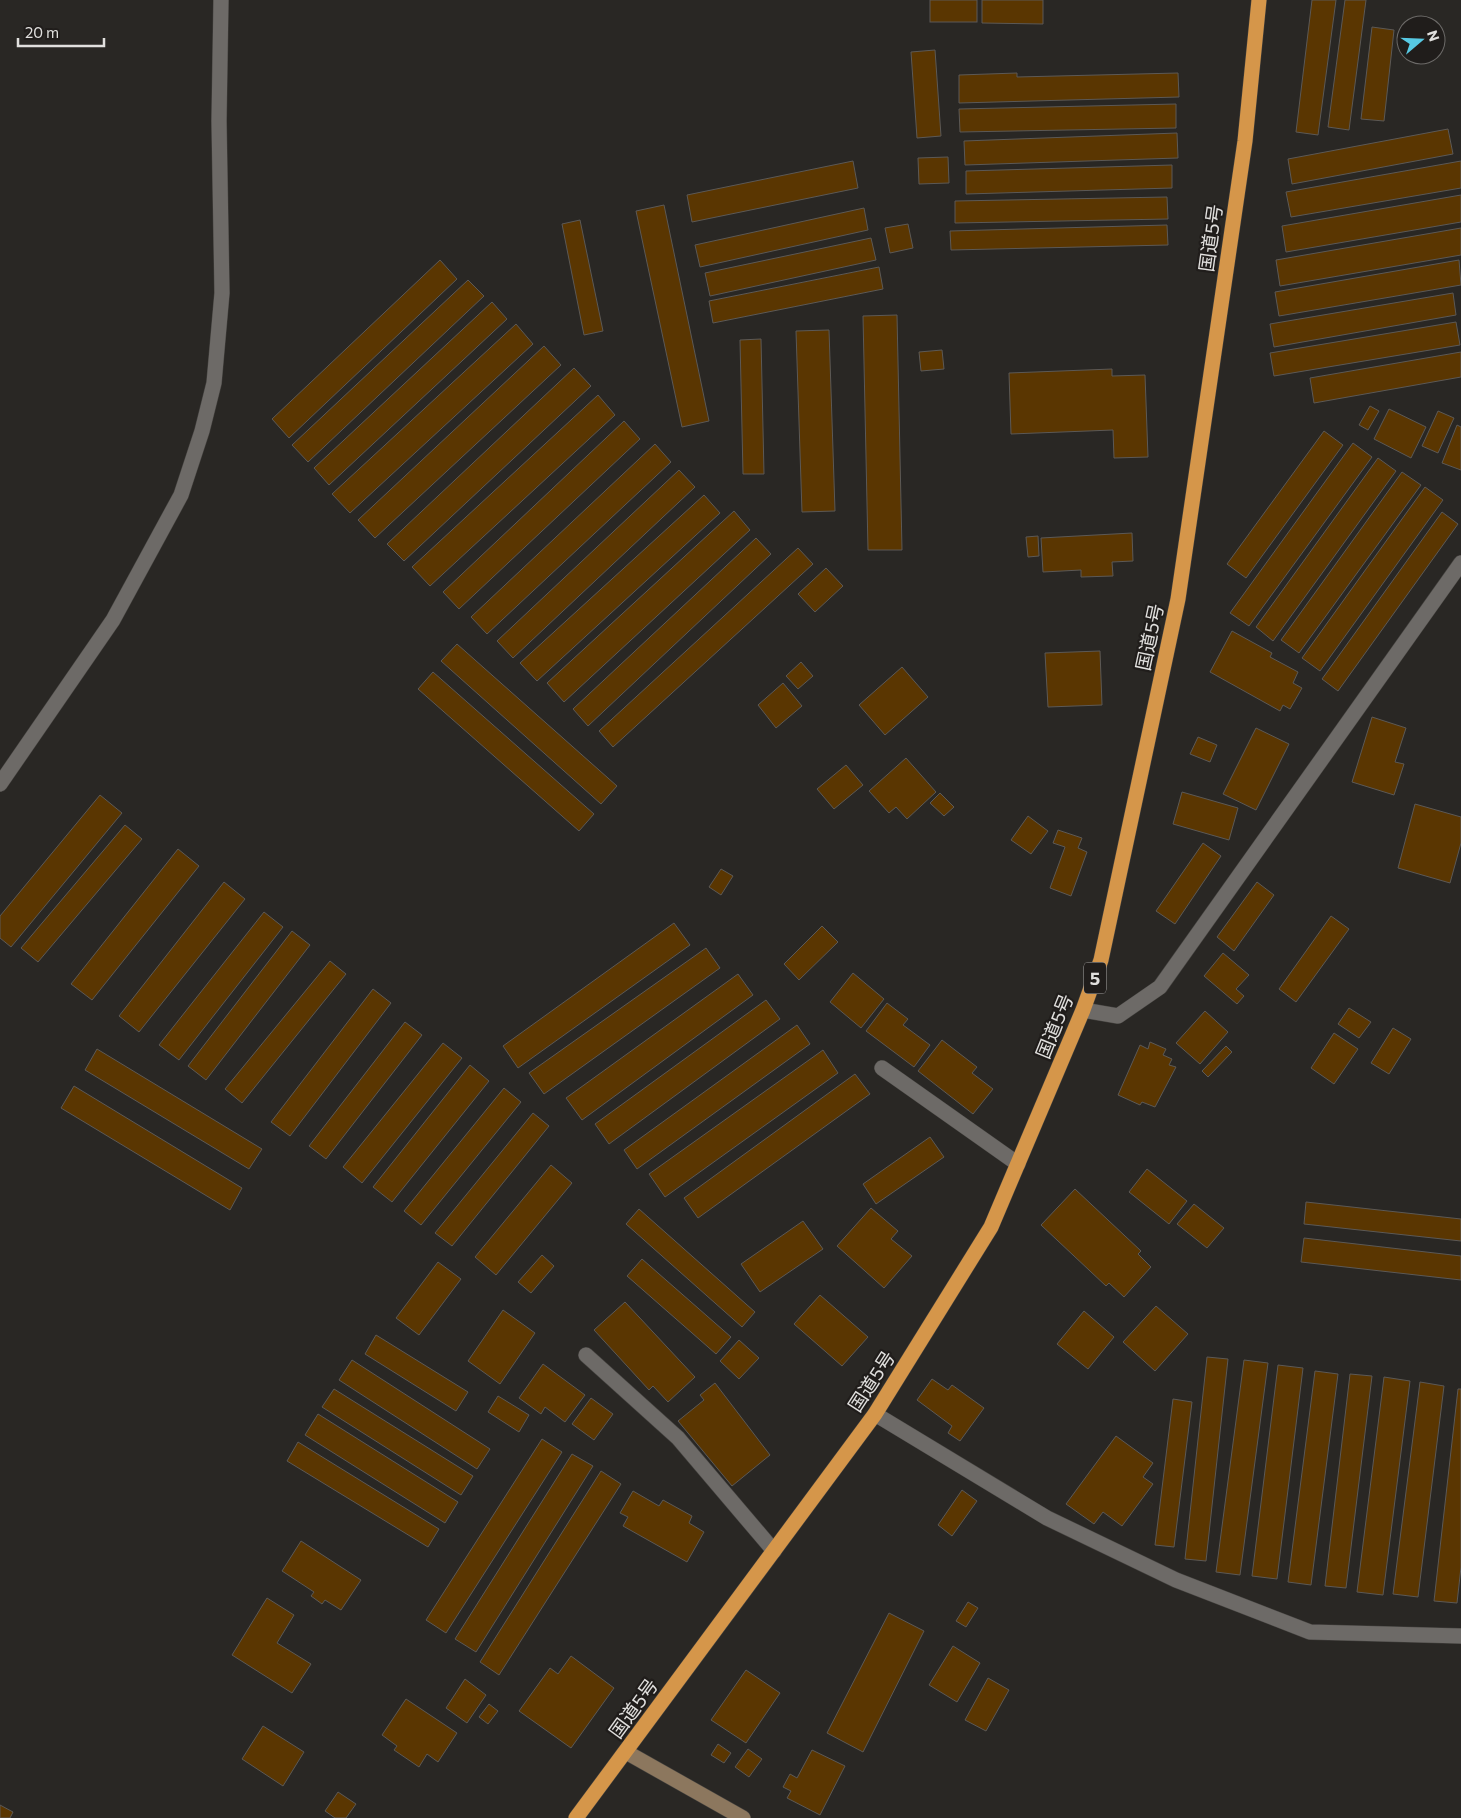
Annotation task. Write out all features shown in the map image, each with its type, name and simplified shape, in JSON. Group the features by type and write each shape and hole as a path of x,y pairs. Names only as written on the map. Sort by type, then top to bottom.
{"highway":[{"name":"国道5号","path":"576,1818 875,1414 991,1227 1083,1010 1101,960 1178,599 1245,141 1260,0"}],"street":[{"path":"0,784 113,620 181,495 202,431 214,383 222,293 219,121 222,0"},
{"path":"1083,1010 1118,1016 1160,987 1461,563"},
{"path":"882,1068 1018,1164"},
{"path":"586,1354 678,1438 774,1551"},
{"path":"875,1414 1048,1518 1176,1580 1310,1632 1461,1636"},
{"path":"626,1752 743,1818"}],"building":[{"path":"930,0 977,0 977,22 930,22"},
{"path":"982,0 1043,0 1043,24 982,23"},
{"path":"1312,0 1336,0 1318,135 1296,132"},
{"path":"1345,0 1366,0 1349,130 1328,127"},
{"path":"1372,27 1394,30 1384,121 1361,119"},
{"path":"935,50 941,136 917,138 911,52"},
{"path":"1017,73 1017,77 1178,73 1179,97 959,103 959,75"},
{"path":"1176,104 1176,128 960,132 959,109"},
{"path":"1448,129 1453,154 1292,184 1288,159"},
{"path":"1177,133 1178,158 965,165 964,141"},
{"path":"948,157 949,183 919,184 918,158"},
{"path":"853,161 858,188 692,222 687,195"},
{"path":"1461,161 1461,188 1291,217 1286,192"},
{"path":"1172,165 1172,188 966,194 966,171"},
{"path":"1461,195 1461,222 1286,252 1282,226"},
{"path":"1167,197 1168,219 955,223 955,201"},
{"path":"664,205 709,421 682,427 636,211"},
{"path":"864,208 868,230 700,267 695,245"},
{"path":"580,220 603,331 584,335 562,224"},
{"path":"908,224 913,248 890,253 885,228"},
{"path":"1167,225 1168,245 951,250 950,231"},
{"path":"1461,228 1461,255 1280,286 1276,260"},
{"path":"871,238 876,260 710,296 705,273"},
{"path":"440,260 457,279 289,438 272,419"},
{"path":"1459,260 1461,285 1279,316 1275,292"},
{"path":"879,267 883,289 713,323 709,301"},
{"path":"468,280 484,296 308,462 292,445"},
{"path":"1453,293 1456,315 1274,347 1270,324"},
{"path":"492,302 507,319 329,485 314,468"},
{"path":"897,315 902,550 868,550 863,316"},
{"path":"1456,322 1460,345 1274,376 1270,353"},
{"path":"516,324 533,344 350,513 332,494"},
{"path":"829,330 835,511 802,512 796,331"},
{"path":"761,339 764,474 743,474 740,340"},
{"path":"544,346 561,365 375,538 358,520"},
{"path":"942,350 944,369 921,371 919,352"},
{"path":"1461,352 1461,377 1314,403 1310,378"},
{"path":"574,368 591,386 404,561 387,544"},
{"path":"1112,369 1112,376 1145,375 1148,457 1114,458 1113,430 1011,434 1009,373"},
{"path":"598,395 615,415 430,586 412,567"},
{"path":"1370,406 1379,411 1368,430 1359,425"},
{"path":"1389,409 1426,427 1411,458 1374,439"},
{"path":"1438,411 1454,418 1438,453 1422,446"},
{"path":"624,421 640,439 459,609 443,592"},
{"path":"1457,425 1461,427 1461,470 1442,463"},
{"path":"1324,431 1343,445 1246,578 1227,564"},
{"path":"1353,443 1372,457 1249,626 1230,613"},
{"path":"655,444 671,462 487,634 471,617"},
{"path":"1378,458 1396,471 1273,641 1256,627"},
{"path":"679,470 695,487 513,658 497,641"},
{"path":"1402,472 1421,485 1299,653 1281,640"},
{"path":"1425,487 1443,500 1320,671 1302,658"},
{"path":"704,495 720,513 537,681 520,663"},
{"path":"734,511 750,530 564,702 547,683"},
{"path":"1442,512 1458,524 1338,691 1322,679"},
{"path":"1132,533 1133,561 1112,562 1113,576 1081,577 1081,570 1043,572 1041,538"},
{"path":"1038,536 1039,556 1028,557 1026,537"},
{"path":"756,538 771,554 588,726 573,709"},
{"path":"798,548 813,564 613,747 599,731"},
{"path":"826,568 843,586 815,612 798,594"},
{"path":"1232,631 1272,653 1270,657 1298,672 1293,683 1302,688 1290,709 1283,705 1280,711 1210,672"},
{"path":"457,644 617,786 601,804 441,661"},
{"path":"1100,651 1102,705 1048,707 1045,653"},
{"path":"801,662 813,676 798,689 786,676"},
{"path":"902,667 928,697 885,735 859,705"},
{"path":"433,672 594,814 579,831 418,689"},
{"path":"783,683 802,706 776,728 758,705"},
{"path":"1372,717 1406,728 1395,762 1404,764 1394,795 1352,782"},
{"path":"1256,728 1289,744 1256,810 1223,794"},
{"path":"1198,737 1217,745 1210,762 1190,754"},
{"path":"906,758 936,792 907,819 896,807 889,813 869,791"},
{"path":"846,765 863,785 834,809 817,789"},
{"path":"1182,792 1238,808 1229,840 1173,824"},
{"path":"940,793 954,807 944,816 930,803"},
{"path":"100,795 122,813 11,947 0,938 0,916"},
{"path":"1415,804 1461,817 1461,843 1450,883 1398,868"},
{"path":"1028,816 1048,831 1031,854 1011,840"},
{"path":"125,825 142,839 38,962 21,948"},
{"path":"1058,830 1082,838 1078,848 1087,852 1071,896 1050,888 1065,847 1053,843"},
{"path":"1203,843 1221,856 1175,924 1156,911"},
{"path":"178,849 199,866 92,1000 71,984"},
{"path":"721,869 733,876 721,895 709,887"},
{"path":"224,882 245,899 139,1032 119,1016"},
{"path":"1257,882 1274,895 1234,951 1217,937"},
{"path":"264,912 283,927 179,1060 159,1045"},
{"path":"1331,916 1349,929 1296,1002 1279,989"},
{"path":"674,923 690,945 518,1068 503,1046"},
{"path":"822,926 838,942 799,980 784,964"},
{"path":"292,931 310,945 206,1080 188,1066"},
{"path":"706,948 720,968 544,1094 529,1073"},
{"path":"1223,953 1249,975 1236,989 1244,996 1237,1004 1204,976"},
{"path":"330,961 346,974 242,1103 225,1089"},
{"path":"853,973 884,999 861,1028 830,1002"},
{"path":"738,974 753,995 582,1120 566,1098"},
{"path":"373,989 391,1003 290,1136 271,1122"},
{"path":"766,1000 780,1019 609,1144 595,1124"},
{"path":"887,1003 908,1019 903,1025 930,1045 914,1067 866,1031"},
{"path":"1349,1008 1371,1022 1359,1038 1338,1024"},
{"path":"1205,1011 1228,1032 1200,1064 1176,1043"},
{"path":"405,1022 422,1035 326,1159 309,1146"},
{"path":"797,1025 810,1044 637,1169 624,1150"},
{"path":"1393,1028 1411,1039 1389,1074 1371,1063"},
{"path":"1334,1033 1358,1049 1334,1084 1311,1068"},
{"path":"942,1040 977,1067 972,1073 993,1089 973,1114 918,1071"},
{"path":"1150,1042 1166,1049 1163,1055 1172,1059 1169,1065 1176,1067 1155,1107 1142,1102 1140,1105 1118,1095 1140,1045 1148,1049"},
{"path":"443,1043 462,1058 362,1183 343,1167"},
{"path":"1226,1046 1232,1052 1208,1077 1202,1071"},
{"path":"97,1049 262,1149 249,1169 85,1070"},
{"path":"823,1050 838,1073 665,1197 649,1174"},
{"path":"470,1065 489,1081 392,1202 373,1187"},
{"path":"855,1074 870,1094 698,1218 684,1198"},
{"path":"74,1086 242,1188 230,1210 61,1108"},
{"path":"504,1088 521,1102 421,1225 404,1211"},
{"path":"533,1113 549,1126 452,1246 435,1233"},
{"path":"930,1137 944,1157 876,1204 863,1184"},
{"path":"551,1165 572,1183 496,1275 475,1257"},
{"path":"1147,1169 1187,1201 1169,1224 1129,1192"},
{"path":"1075,1189 1141,1251 1138,1254 1151,1267 1124,1297 1109,1283 1106,1286 1041,1225"},
{"path":"1306,1202 1461,1219 1461,1241 1304,1224"},
{"path":"1194,1204 1224,1228 1207,1248 1177,1224"},
{"path":"871,1208 898,1231 891,1239 912,1256 884,1288 837,1246"},
{"path":"639,1209 755,1312 742,1327 626,1224"},
{"path":"803,1221 823,1249 760,1292 741,1264"},
{"path":"1304,1238 1461,1256 1461,1280 1301,1262"},
{"path":"542,1255 554,1266 531,1293 518,1282"},
{"path":"642,1259 731,1337 716,1354 627,1276"},
{"path":"438,1262 461,1279 419,1335 396,1318"},
{"path":"820,1295 868,1337 842,1366 794,1324"},
{"path":"625,1302 695,1377 668,1402 653,1386 649,1390 594,1330"},
{"path":"1156,1306 1188,1334 1155,1371 1123,1342"},
{"path":"503,1310 535,1333 500,1384 468,1361"},
{"path":"1084,1311 1114,1337 1088,1369 1057,1344"},
{"path":"376,1335 468,1392 456,1411 365,1354"},
{"path":"739,1340 759,1358 739,1379 720,1361"},
{"path":"1207,1357 1228,1359 1206,1561 1185,1559"},
{"path":"352,1360 490,1449 477,1469 339,1380"},
{"path":"1244,1360 1268,1363 1240,1575 1216,1572"},
{"path":"543,1364 585,1395 565,1422 545,1407 541,1414 519,1398"},
{"path":"1278,1365 1303,1368 1277,1579 1252,1576"},
{"path":"1315,1371 1338,1374 1311,1585 1288,1582"},
{"path":"1350,1374 1372,1376 1346,1588 1325,1586"},
{"path":"1384,1377 1410,1381 1383,1595 1357,1592"},
{"path":"932,1379 948,1390 952,1385 984,1408 960,1441 948,1433 952,1426 917,1400"},
{"path":"1420,1382 1444,1386 1418,1597 1393,1594"},
{"path":"715,1383 770,1455 732,1486 678,1421 704,1400 700,1395"},
{"path":"334,1389 473,1476 461,1495 322,1407"},
{"path":"1458,1389 1461,1389 1461,1567 1457,1603 1434,1601"},
{"path":"498,1396 529,1415 519,1432 488,1412"},
{"path":"591,1398 613,1414 594,1440 572,1424"},
{"path":"1173,1399 1192,1402 1174,1547 1155,1545"},
{"path":"318,1414 458,1502 445,1523 305,1435"},
{"path":"1116,1436 1153,1463 1143,1477 1153,1484 1122,1526 1103,1512 1094,1524 1066,1504"},
{"path":"542,1439 562,1452 446,1633 426,1620"},
{"path":"298,1442 439,1529 428,1547 287,1461"},
{"path":"572,1454 593,1466 476,1652 455,1639"},
{"path":"601,1471 621,1484 499,1675 480,1662"},
{"path":"962,1490 977,1501 952,1536 938,1525"},
{"path":"633,1491 659,1506 663,1500 692,1516 689,1523 704,1532 687,1562 623,1526 628,1517 620,1513"},
{"path":"301,1541 361,1580 341,1610 325,1600 322,1604 311,1596 314,1592 282,1571"},
{"path":"267,1598 294,1615 277,1643 311,1664 292,1693 232,1655"},
{"path":"968,1602 978,1608 966,1627 956,1621"},
{"path":"889,1613 924,1631 863,1752 827,1733"},
{"path":"953,1646 980,1663 957,1702 929,1685"},
{"path":"571,1656 614,1688 571,1748 519,1711 550,1668 558,1674"},
{"path":"746,1670 780,1693 746,1743 711,1720"},
{"path":"988,1678 1009,1690 986,1731 965,1720"},
{"path":"465,1679 486,1695 467,1723 446,1708"},
{"path":"406,1699 457,1733 438,1762 427,1754 419,1767 394,1750 397,1746 382,1735"},
{"path":"489,1704 498,1711 488,1724 479,1717"},
{"path":"263,1726 304,1752 283,1786 242,1759"},
{"path":"718,1744 731,1753 724,1763 711,1755"},
{"path":"748,1749 762,1759 749,1777 735,1767"},
{"path":"812,1750 845,1766 820,1815 787,1798 791,1791 783,1787 790,1774 797,1778"},
{"path":"338,1792 356,1804 346,1818 335,1818 325,1811"},
{"path":"0,1805 13,1812 10,1818 0,1818"}]}
